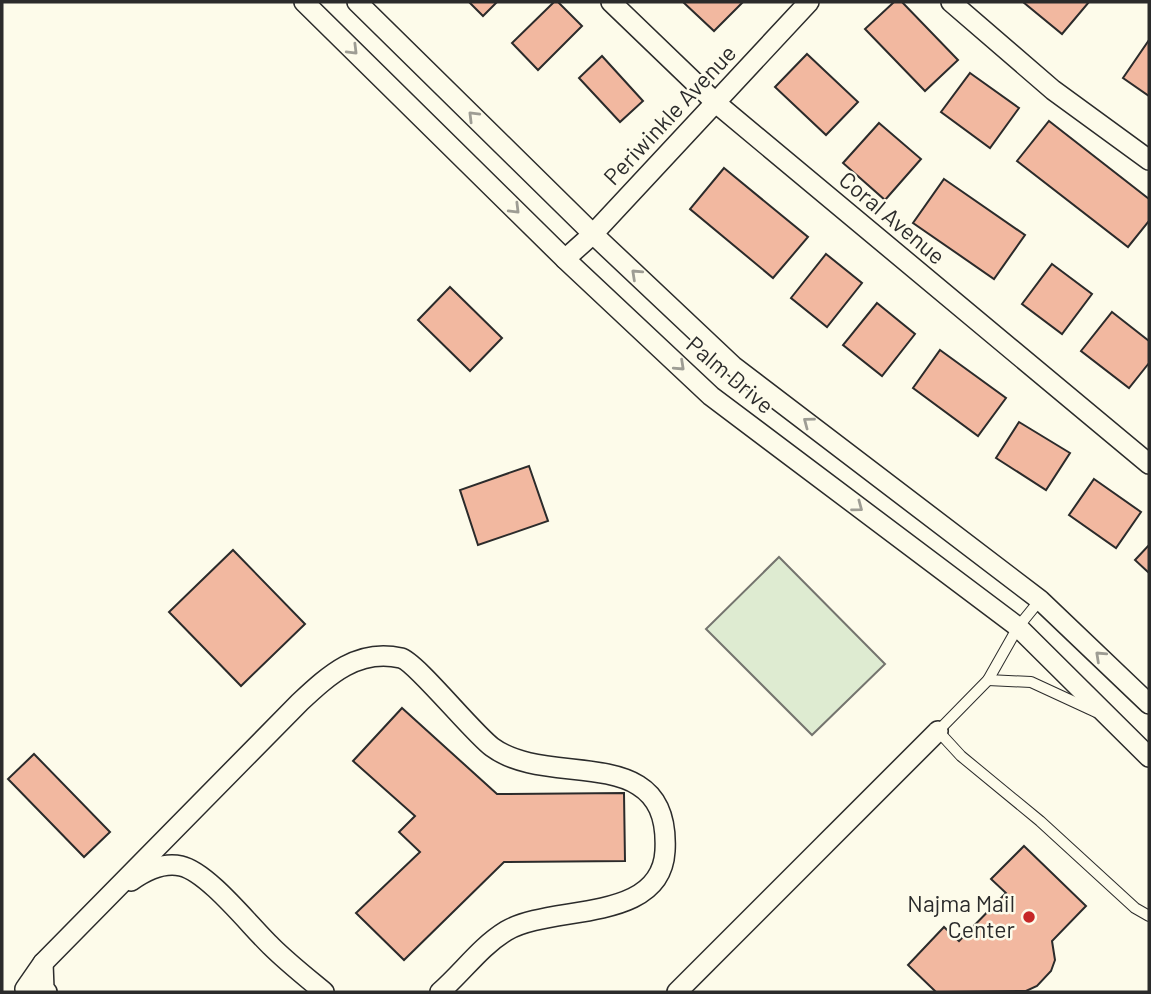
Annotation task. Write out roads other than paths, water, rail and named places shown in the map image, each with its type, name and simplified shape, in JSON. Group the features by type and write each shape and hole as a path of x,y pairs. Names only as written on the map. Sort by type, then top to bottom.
{"street":[{"name":"Palm Drive","path":"304,2 565,259 712,396 1018,627 1149,757"},
{"name":"Palm Drive","path":"357,2 593,234 733,366 1040,600 1149,704"},
{"name":"Coral Avenue","path":"611,2 716,103 1149,464"},
{"name":"Periwinkle Avenue","path":"565,259 593,234 809,2"},
{"path":"951,2 1053,90 1149,160"},
{"path":"26,992 43,962 330,674 372,654 404,659 492,747 520,761 614,774 651,794 661,811 665,855 659,872 648,888 632,899 576,914 537,919 507,930 477,953 440,992"},
{"path":"677,992 938,731"},
{"path":"104,900 142,873 163,866 183,866 209,882 273,948 324,992"},
{"path":"43,962 44,989 47,992"}],"lane":[{"path":"1040,600 1018,627 988,680 938,731 961,756 1040,821 1135,908 1149,916"},
{"path":"988,680 1031,682 1110,718"}],"place":[{"name":"Najma Mail Center","path":"1029,917"}]}
